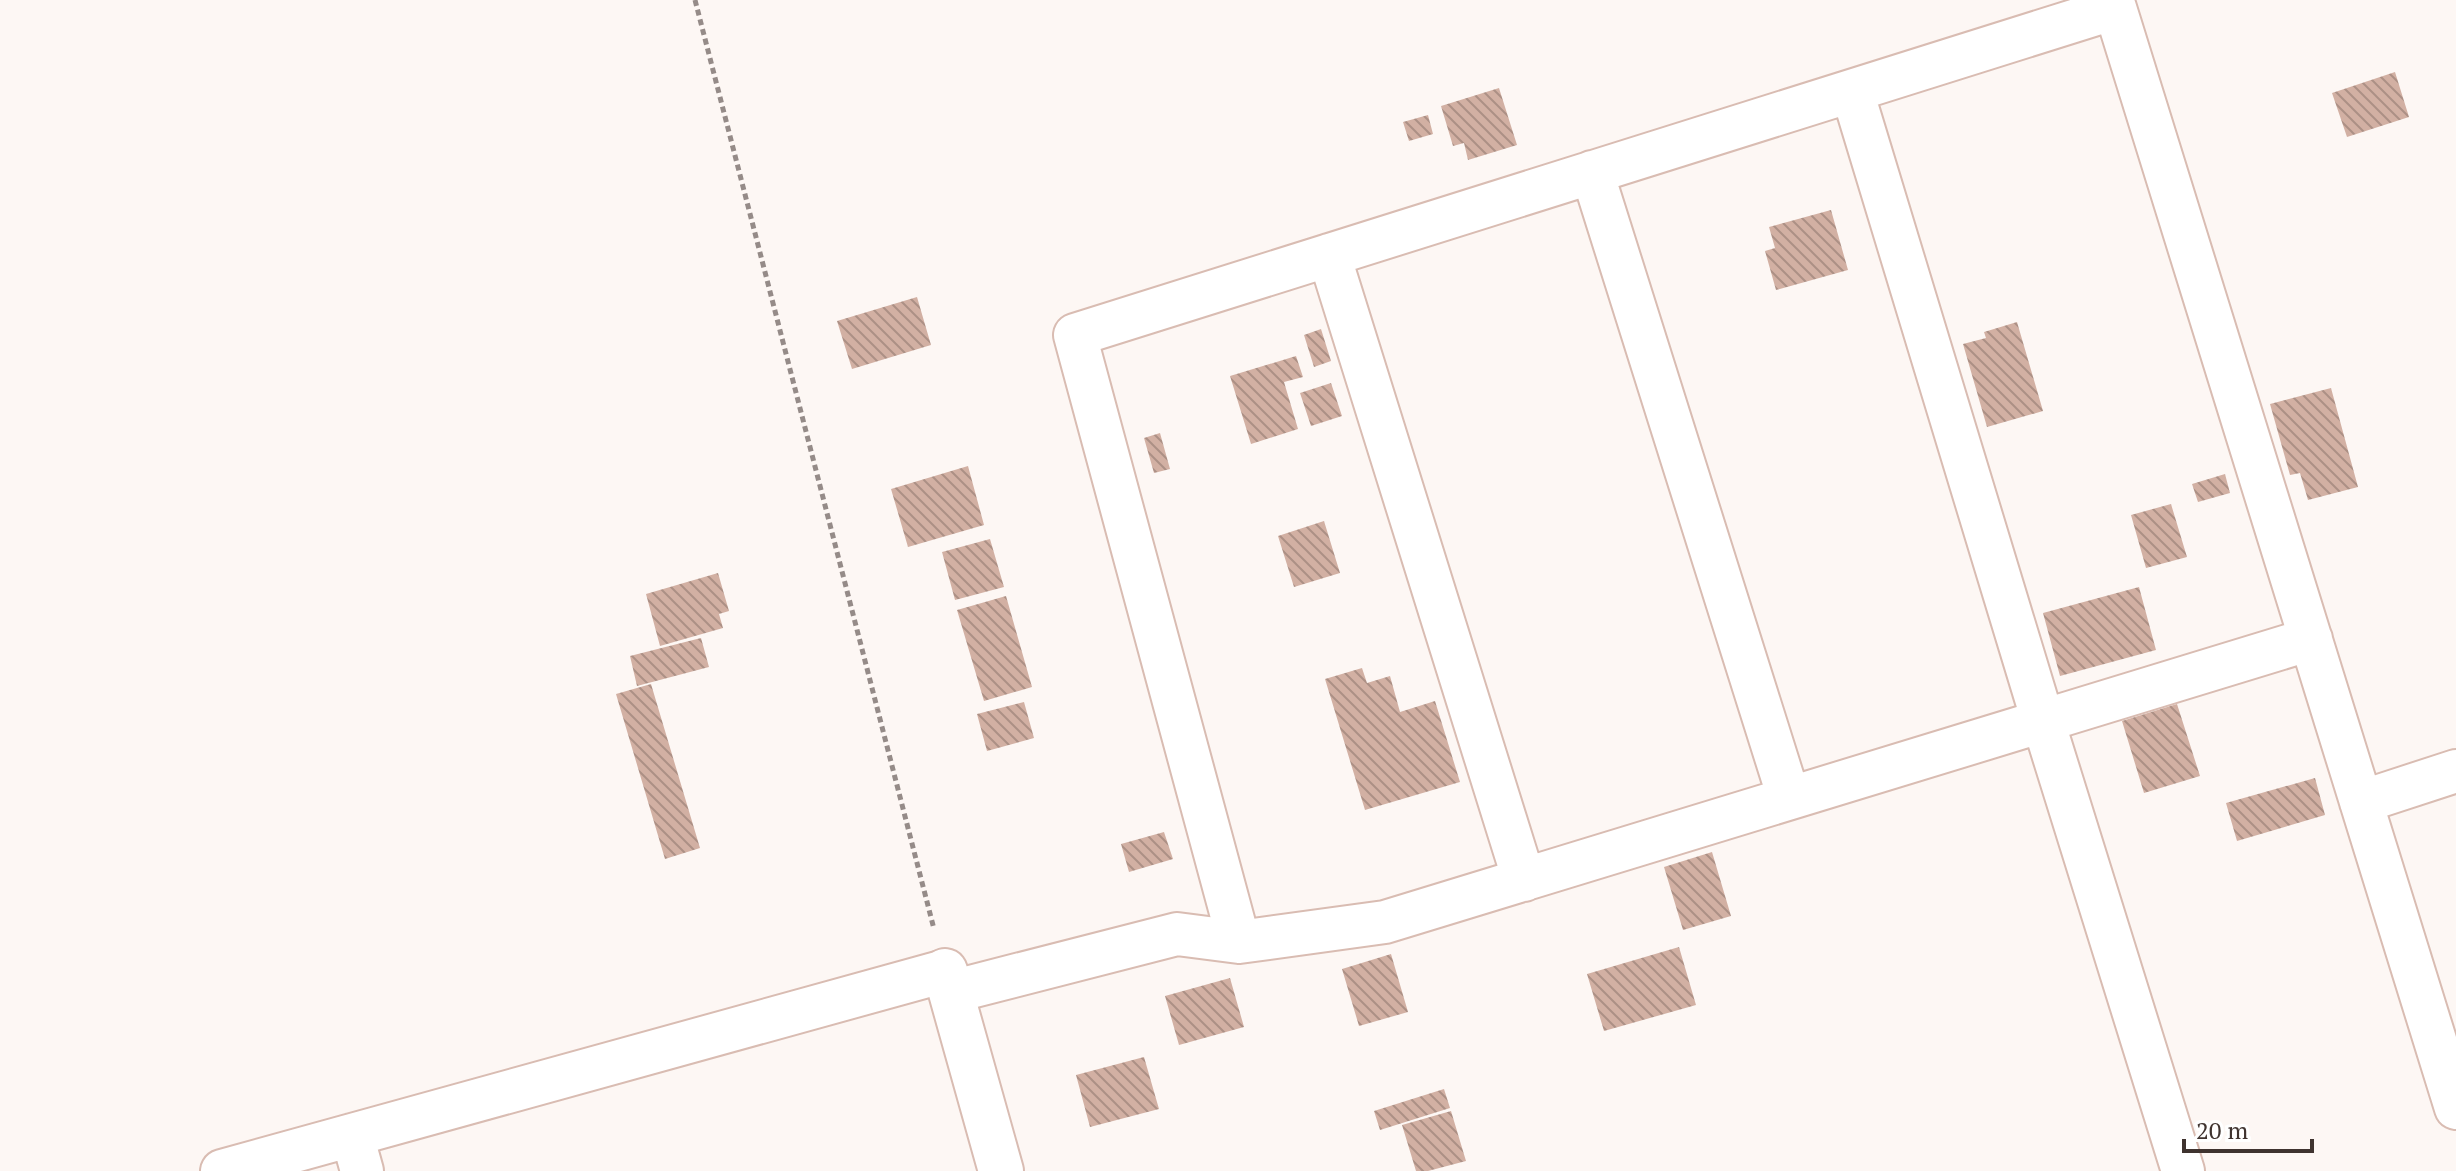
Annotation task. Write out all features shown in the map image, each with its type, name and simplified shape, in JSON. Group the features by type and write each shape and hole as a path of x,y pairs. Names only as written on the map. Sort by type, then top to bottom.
{"street":[{"path":"1239,942 1075,335 2115,8 2456,1108"},
{"path":"1852,91 2183,1171"},
{"path":"1592,172 1789,798"},
{"path":"1329,255 1524,880"},
{"path":"222,1171 357,1153 948,981 1177,934 1239,942 1385,922 2311,639"},
{"path":"2361,802 2456,771"},
{"path":"948,981 1001,1171"}],"path":[{"path":"695,0 948,981"}],"building":[{"path":"2395,72 2409,117 2347,137 2332,93"},
{"path":"1499,88 1517,145 1468,160 1464,143 1453,146 1441,106"},
{"path":"1428,115 1433,134 1409,141 1403,122"},
{"path":"1831,210 1848,270 1776,290 1765,251 1775,248 1769,227"},
{"path":"917,297 931,345 852,369 837,321"},
{"path":"2017,322 2043,411 1987,427 1963,344 1986,338 1984,332"},
{"path":"1321,329 1331,361 1314,367 1304,335"},
{"path":"1296,356 1303,377 1284,382 1298,429 1251,444 1230,376"},
{"path":"1331,383 1342,416 1311,426 1300,393"},
{"path":"2331,388 2358,487 2308,500 2300,473 2290,475 2270,404"},
{"path":"1160,433 1170,469 1154,473 1144,438"},
{"path":"968,466 984,525 908,547 891,489"},
{"path":"2225,474 2230,493 2198,502 2192,484"},
{"path":"2171,504 2187,557 2146,568 2131,515"},
{"path":"1324,521 1340,573 1294,587 1278,536"},
{"path":"990,539 1004,587 955,600 942,552"},
{"path":"718,573 729,611 719,614 723,628 660,646 646,594"},
{"path":"2139,587 2156,650 2060,676 2043,613"},
{"path":"1006,596 1032,687 984,701 957,610"},
{"path":"701,638 709,667 637,686 630,656"},
{"path":"1362,668 1367,683 1390,676 1400,712 1435,701 1460,782 1365,810 1325,679"},
{"path":"651,684 700,848 665,859 616,694"},
{"path":"1024,702 1034,738 987,751 977,714"},
{"path":"2177,704 2200,776 2144,793 2122,721"},
{"path":"2315,778 2325,815 2237,841 2226,803"},
{"path":"1164,832 1173,859 1129,872 1121,844"},
{"path":"1712,852 1731,916 1683,930 1664,867"},
{"path":"1679,947 1696,1005 1604,1031 1587,974"},
{"path":"1391,954 1408,1012 1359,1026 1342,969"},
{"path":"1230,978 1244,1027 1179,1045 1165,996"},
{"path":"1144,1057 1159,1109 1090,1127 1076,1075"},
{"path":"1444,1089 1450,1108 1380,1130 1374,1111"},
{"path":"1451,1111 1466,1161 1416,1171 1402,1125"}]}
